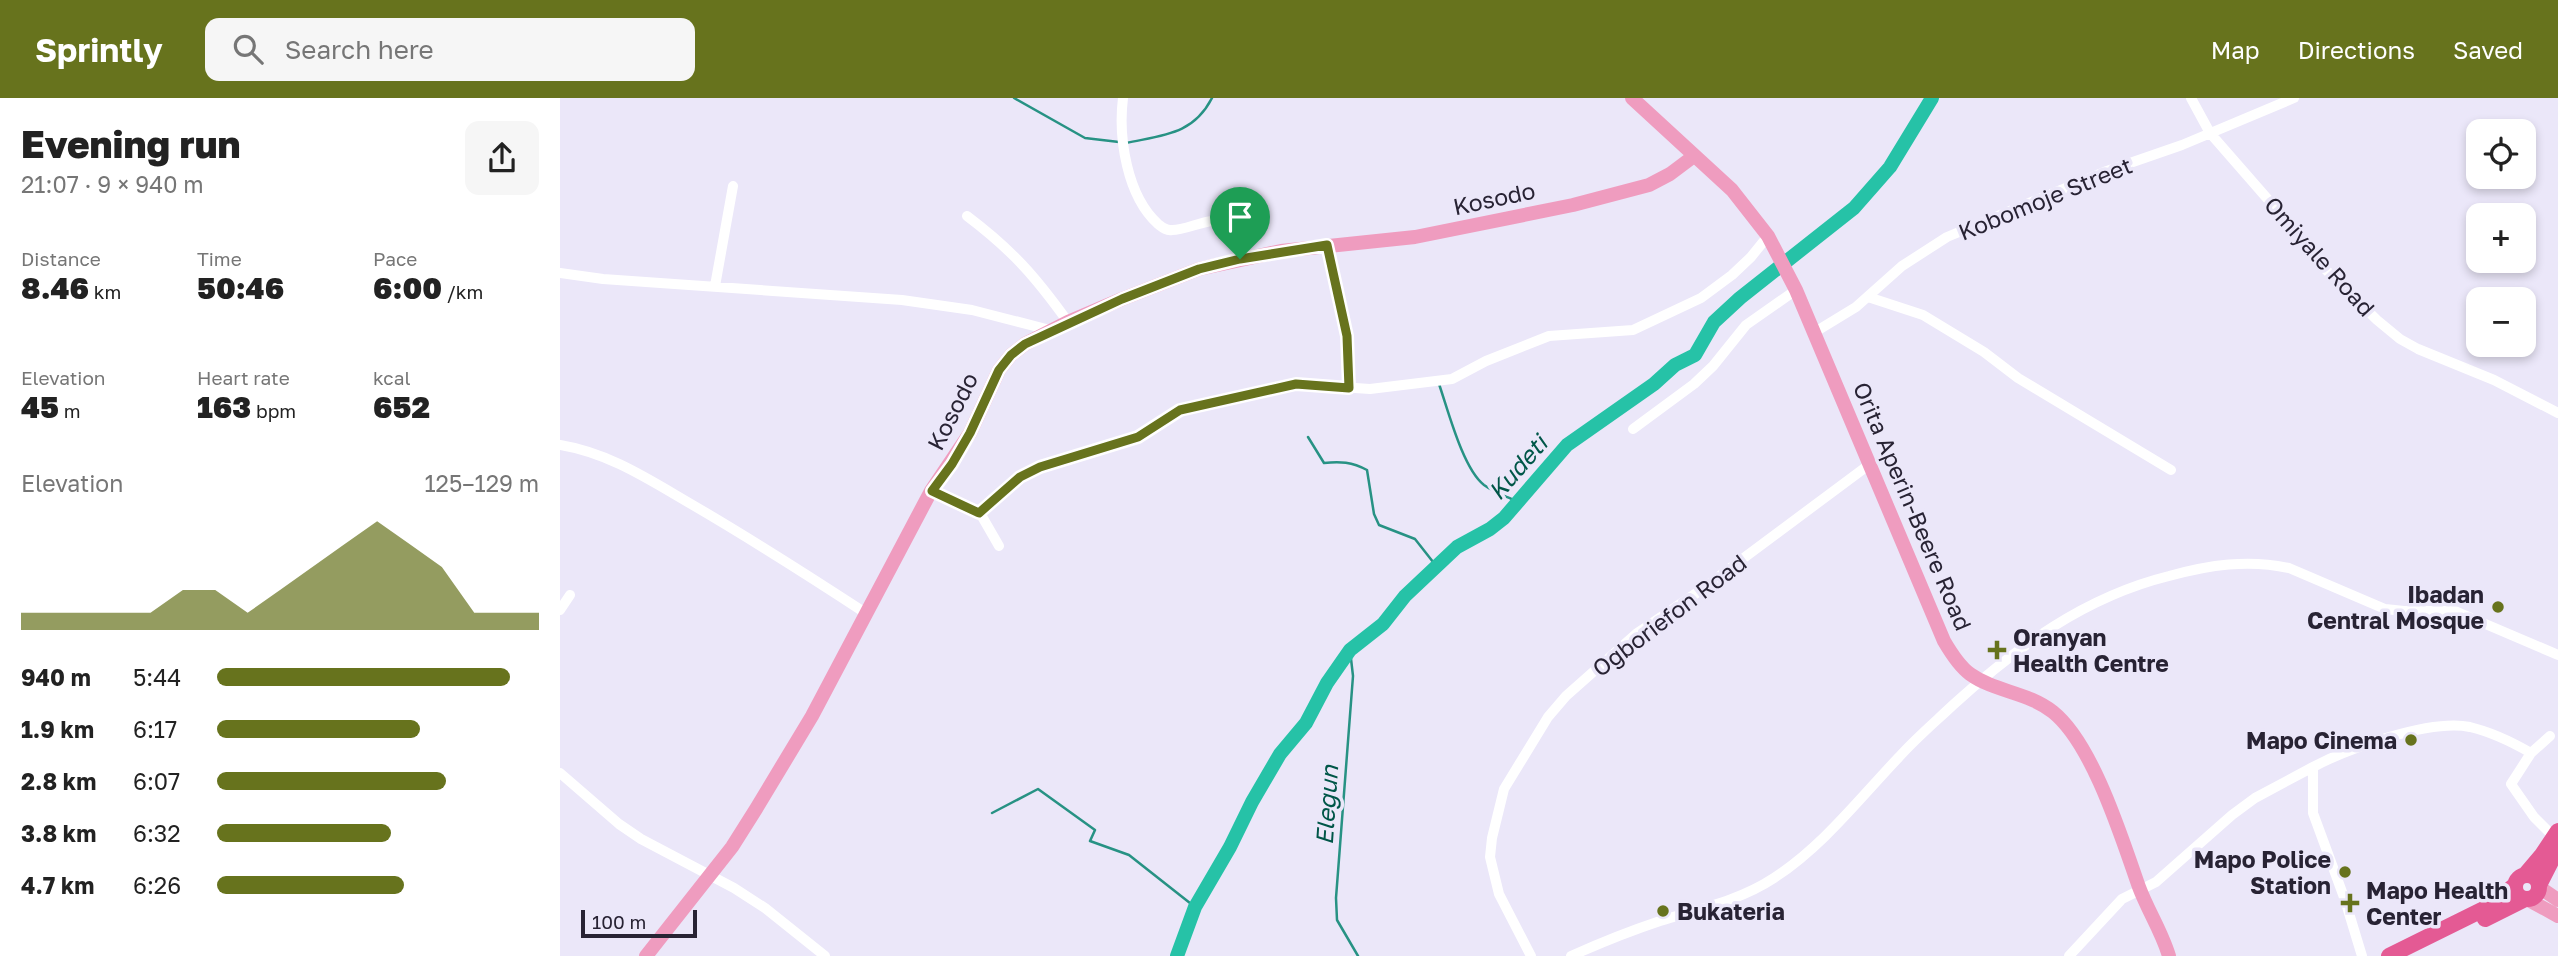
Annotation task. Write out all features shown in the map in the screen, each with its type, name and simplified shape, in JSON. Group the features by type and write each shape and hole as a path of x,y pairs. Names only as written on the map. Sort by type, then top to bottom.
{"highway":[{"path":"2389,956 2488,907 2520,880 2557,839"},
{"path":"2410,956 2537,894 2557,839"},
{"path":"2520,880 2534,877 2539,886"},
{"path":"2520,880 2518,895 2526,899"}],"main road":[{"name":"Orita Aperin-Beere Road","path":"1632,98 1732,190 1768,236 1815,332 1944,641 1963,668 1980,680 2038,702 2052,711 2074,735 2115,818 2140,889 2169,956"},
{"name":"Kosodo","path":"646,956 732,846 791,751 932,491 970,433 999,370 1011,355 1050,330 1174,278 1240,259 1327,245 1427,235 1624,193 1670,174 1694,156"},
{"path":"2539,886 2558,900"},
{"path":"2526,899 2558,916"}],"street":[{"path":"1123,98 1122,127 1129,168 1142,206 1163,228 1171,231 1217,221 1229,223 1235,228 1240,259"},
{"name":"Omiyale Road","path":"2191,98 2210,133 2325,269 2377,320 2400,339 2418,349 2523,393 2558,413"},
{"name":"Kobomoje Street","path":"1815,332 1835,321 1902,267 1947,237 2294,98"},
{"path":"715,286 733,186"},
{"path":"967,216 1004,245 1028,269 1068,322"},
{"path":"979,513 1020,477 1040,467 1138,437 1180,410 1296,384 1389,388 1452,379 1486,361 1549,336 1633,330 1701,298 1732,275 1768,236"},
{"path":"1327,245 1347,336 1349,388"},
{"path":"560,273 603,279 823,293 947,306 1050,330"},
{"path":"1633,429 1694,384 1713,366 1746,325 1796,290"},
{"path":"1868,297 1923,315 1984,352 2018,378 2171,470"},
{"path":"560,445 613,459 736,530 867,614"},
{"name":"Ogboriefon Road","path":"1531,956 1499,894 1490,857 1501,798 1509,780 1548,718 1566,696 1636,634 1698,592 1870,464"},
{"path":"932,491 979,513 999,546"},
{"path":"1571,956 1657,923 1749,894 1775,878 1826,836 1925,731 1980,680 2052,625 2118,592 2150,580 2198,568 2258,562 2289,568 2385,609 2455,611 2558,655"},
{"path":"560,610 570,595"},
{"path":"2069,956 2122,899 2156,882 2232,815 2255,798 2332,758 2364,746 2440,727 2475,729 2530,752"},
{"path":"2550,736 2530,752 2511,784 2534,817 2557,839"},
{"path":"2313,768 2313,813 2362,956"},
{"path":"560,773 619,824 765,908 825,956"}],"waterway":[{"path":"1014,98 1085,138 1119,142"},
{"path":"1126,143 1164,135 1186,126 1196,120 1212,98"},
{"name":"Kudeti","path":"1177,956 1195,907 1230,847 1252,802 1280,754 1306,723 1327,683 1350,650 1383,624 1405,596 1457,547 1504,518 1567,445 1654,384 1675,365 1695,355 1714,322 1740,298 1854,208 1890,167 1932,98"},
{"path":"1439,384 1457,438 1476,477 1488,488 1518,502"},
{"path":"1308,437 1324,463 1346,463 1367,470 1374,514 1379,525 1415,539 1437,567"},
{"name":"Elegun","path":"1350,650 1353,676 1336,898 1337,920 1358,956"},
{"path":"992,813 1038,789 1095,830 1090,841 1129,855 1195,907"}],"place":[{"name":"Ibadan Central Mosque","path":"2498,607"},
{"name":"Oranyan Health Centre","path":"1997,650"},
{"name":"Mapo Cinema","path":"2411,740"},
{"name":"Mapo Police Station","path":"2345,872"},
{"name":"Mapo Health Center","path":"2350,903"},
{"name":"Bukateria","path":"1663,911"}],"route":[{"path":"1327,245 1347,336 1349,388 1296,384 1180,410 1138,437 1040,467 1020,477 979,513 932,491 970,433 999,370 1011,355 1025,344 1050,330 1174,278 1240,259 1327,245"}]}
